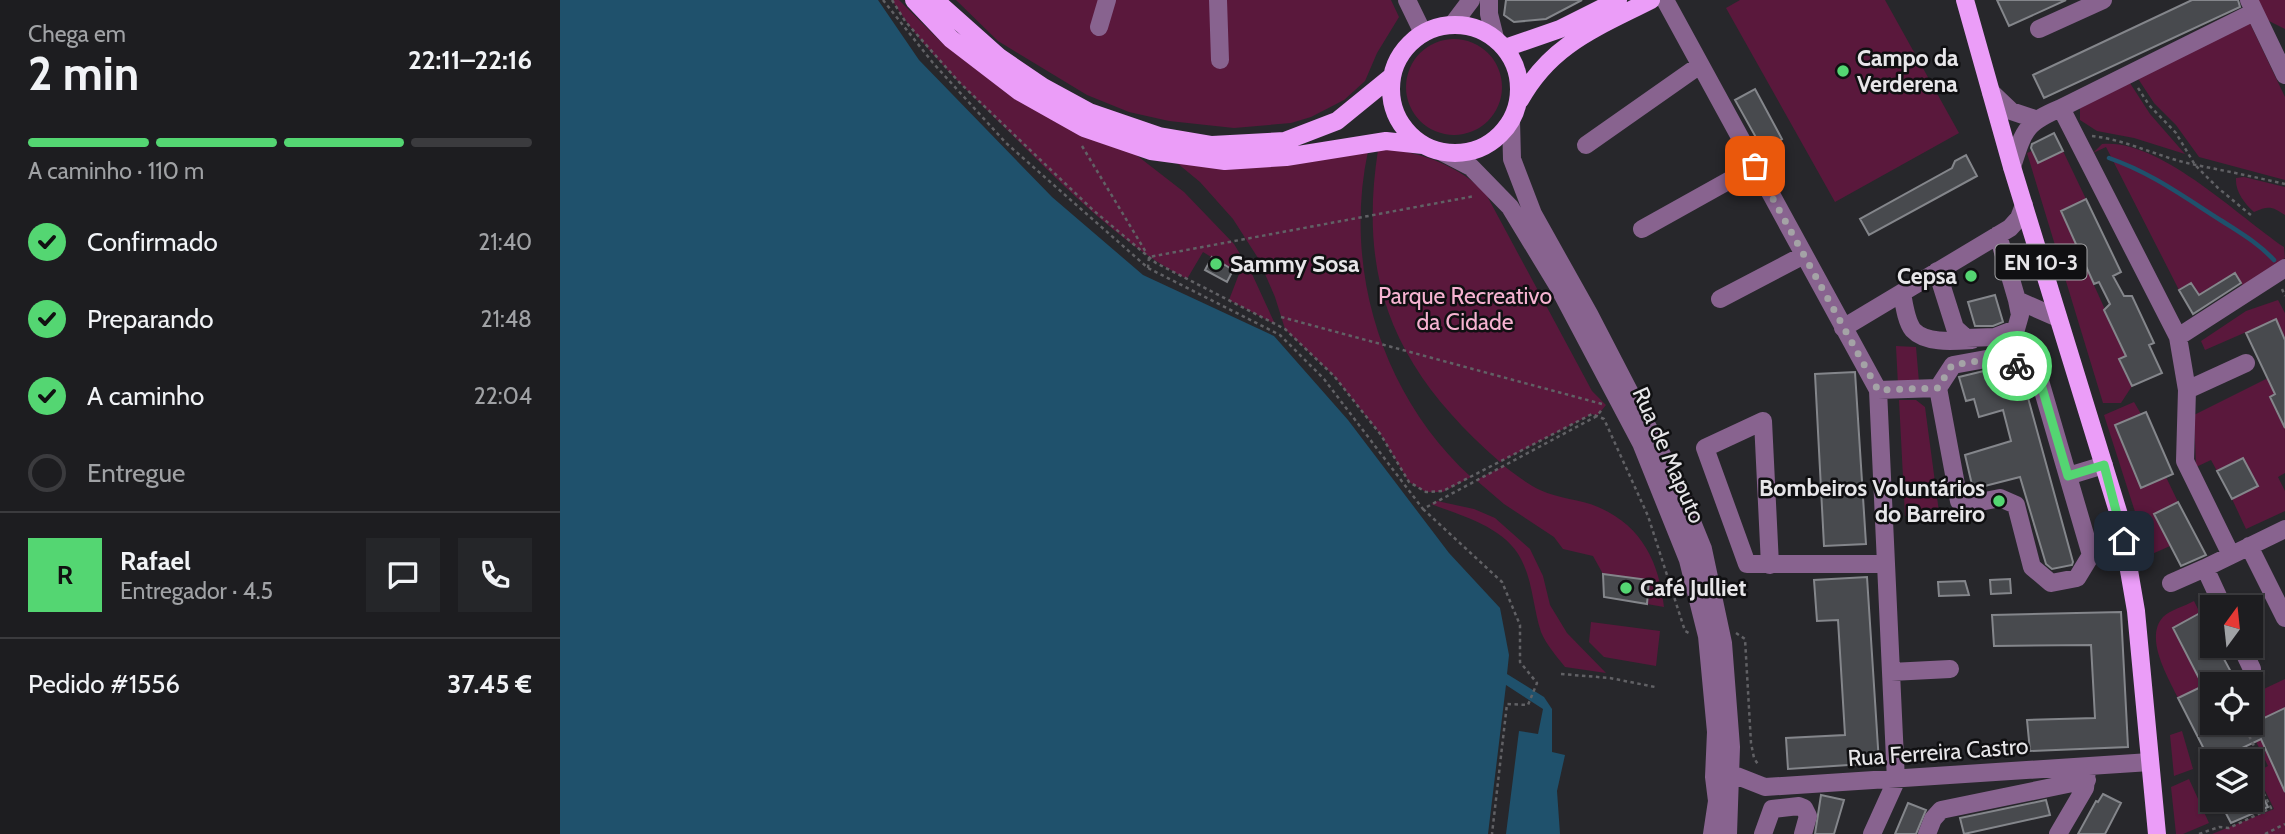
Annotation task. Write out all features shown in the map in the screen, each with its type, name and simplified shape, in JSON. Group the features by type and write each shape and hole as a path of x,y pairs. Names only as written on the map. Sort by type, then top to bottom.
{"main road":[{"path":"914,0 951,39 1020,92 1084,128 1151,151 1225,161 1286,157 1386,141 1423,145 1442,152 1462,153 1482,147 1499,136 1511,121 1533,76 1557,52 1587,33 1651,0"},
{"path":"935,0 999,57 1043,87 1089,112 1158,136 1212,145 1285,141 1336,121 1391,77 1403,52 1423,33 1453,24 1469,26 1500,43 1515,65 1520,83 1518,103"},
{"path":"1500,43 1560,29 1618,0"},
{"name":"EN 10-3","path":"1965,0 2012,167 2120,518 2136,611 2157,834"},
{"path":"1391,77 1394,109 1410,135 1423,145"}],"street":[{"path":"1099,27 1107,0"},
{"path":"1218,0 1220,60"},
{"path":"1407,0 1423,33"},
{"path":"1453,24 1471,0"},
{"path":"1489,0 1489,14 1500,43"},
{"path":"1665,0 1878,390 1896,781 1872,834"},
{"path":"2039,29 2103,0"},
{"path":"2255,12 2285,35"},
{"path":"2012,167 2021,140 2035,119 2255,12"},
{"path":"2255,12 2285,74"},
{"path":"1586,145 1700,65"},
{"path":"1991,92 2011,111 2035,119"},
{"path":"2061,108 2178,337 2188,390 2185,460 2231,555"},
{"name":"Rua de Maputo","path":"1511,121 1512,159 1534,214 1680,491 1703,549 1732,774 1728,834"},
{"name":"Rua de Maputo","path":"1442,152 1471,167 1510,207 1558,286 1641,443 1688,560 1714,634 1714,777 1717,801 1712,834"},
{"path":"1642,229 1755,166"},
{"path":"1843,328 2010,228 2019,218 2024,205"},
{"path":"1902,293 1909,323 1917,333 1936,340 1979,340 2016,330 2020,315 1998,235"},
{"path":"1720,299 1804,255"},
{"path":"2178,337 2285,268"},
{"path":"1937,271 1955,328 1966,338 1979,340"},
{"path":"2017,300 2058,318"},
{"path":"1997,358 2038,374 2091,555 2077,578 2051,583 2032,568 2016,505 2000,499 1970,504 1959,501 1938,388 1952,365 1997,358"},
{"path":"2188,390 2246,363"},
{"path":"1878,390 1938,388"},
{"path":"1770,565 1763,421 1705,448 1747,565 1770,565 1886,564"},
{"path":"2068,476 2104,465"},
{"path":"2171,583 2285,529"},
{"path":"2249,546 2285,618"},
{"path":"2205,568 2217,595"},
{"path":"2247,658 2252,669"},
{"path":"1891,672 1950,669"},
{"path":"1716,732 1721,762 1732,774"},
{"name":"Rua Ferreira Castro","path":"1732,774 1765,787 2087,774 2150,762"},
{"path":"1927,834 1936,814 1948,808 2087,774"},
{"path":"2058,834 2087,774"},
{"path":"1763,834 1772,808 1799,806 1804,808 1808,816 1803,834"}],"path":[{"path":"883,0 933,62 1006,143 1147,268 1280,335 1324,379 1423,509 1502,582 1520,625 1520,662 1537,683 1528,705 1507,704 1492,834"},
{"path":"892,0 905,21 959,82 1093,210 1149,257 1285,329 1334,376 1381,435 1409,482 1426,492 1443,491 1592,414 1604,419 1648,516 1685,631 1697,637 1733,631 1745,639 1751,743 1754,758 1763,769"},
{"path":"2129,73 2149,106 2176,132 2195,165 2252,216"},
{"path":"2074,133 2118,139 2195,165 2215,166 2285,184"},
{"path":"1080,143 1149,257 1147,268"},
{"path":"1149,257 1486,194"},
{"path":"1281,317 1606,405 1597,416 1423,509"},
{"path":"1561,674 1610,678 1655,687"},
{"path":"2199,834 2219,827 2229,828 2271,808 2252,770 2263,765 2249,735"},
{"path":"2266,834 2285,824"}],"green space":[{"path":"892,0 899,0 939,40 1008,94 1087,138 1135,154 1184,192 1234,244 1252,274 1275,324 1229,300 1239,274 1203,252 1187,279 1112,229 958,81 929,50"},
{"path":"956,0 1391,0 1399,17 1377,53 1365,81 1344,100 1311,117 1291,123 1234,128 1169,121 1129,112 1087,95 998,41"},
{"name":"Campo da Verderena","path":"1740,0 1885,0 1959,133 1835,202 1726,8"},
{"path":"2257,0 2285,0 2285,29 2265,19"},
{"path":"2249,21 2285,97 2285,180 2199,157 2176,125 2154,103 2137,77"},
{"path":"1454,39 1472,43 1488,53 1498,69 1502,87 1498,105 1488,121 1472,131 1454,135 1436,131 1420,121 1410,105 1406,87 1410,69 1420,53 1436,43"},
{"path":"2128,80 2150,114 2185,154 2134,138 2097,131 2080,120 2080,103"},
{"path":"2102,144 2124,145 2148,153 2173,166 2284,247 2285,258 2243,286 2234,273 2199,295 2191,283 2179,290 2106,147 2093,153"},
{"name":"Parque Recreativo da Cidade","path":"1386,149 1440,162 1465,176 1486,194 1592,391 1606,405 1597,416 1592,414 1500,462 1465,429 1435,395 1411,360 1393,324 1380,285 1374,244 1373,199 1378,150"},
{"name":"Parque Recreativo da Cidade","path":"1368,151 1362,196 1361,240 1366,285 1377,328 1393,369 1414,408 1440,445 1471,477 1443,492 1426,492 1409,482 1381,435 1334,376 1285,329 1258,258 1233,219 1200,182 1177,163 1214,168"},
{"path":"2032,151 2038,163 2063,151 2086,199 2061,212 2126,356 2119,360 2132,386 2121,403 2103,403 2027,153"},
{"path":"2244,177 2285,187 2285,215 2271,208 2254,212 2237,188 2236,178"},
{"path":"2278,300 2285,313 2285,340 2276,319 2205,350 2201,341 2246,311"},
{"path":"1896,346 1916,347 1919,382 1898,385"},
{"path":"2268,378 2275,394 2270,397 2285,428 2285,473 2278,477 2285,491 2285,511 2246,529 2232,499 2258,486 2243,458 2217,471 2211,460 2196,467 2194,415"},
{"path":"1899,400 1916,400 1925,407 1939,512 1905,516"},
{"path":"2134,402 2141,414 2115,426 2141,487 2166,477 2178,502 2154,514 2170,546 2152,554 2137,518 2104,415"},
{"path":"1504,466 1540,490 1598,507 1626,524 1646,547 1653,561 1664,607 1647,604 1649,580 1603,574 1593,556 1563,549 1554,537 1504,504 1476,480"},
{"path":"1437,501 1474,509 1495,518 1530,549 1543,576 1550,605 1567,633 1606,673 1565,667 1541,632 1528,577 1514,548 1482,524 1431,504"},
{"path":"2194,601 2200,613 2173,628 2200,680 2200,687 2178,698 2164,669 2156,636 2163,617"},
{"path":"1591,622 1660,631 1656,666 1604,657 1589,642"},
{"path":"2285,679 2285,834 2212,834 2274,809 2263,786 2263,768 2268,766 2263,749 2260,749 2253,735 2263,735 2263,689"},
{"path":"2182,731 2193,769 2174,776 2170,735"},
{"path":"2189,779 2200,803 2200,812 2204,812 2209,823 2183,834 2176,834 2171,787"}],"water":[{"path":"560,0 878,0 919,60 1052,197 1143,275 1274,336 1348,420 1449,553 1500,608 1509,655 1507,674 1544,697 1552,709 1552,752 1565,755 1557,791 1560,834 1506,834 1519,731 1538,734 1543,709 1506,685 1488,834 560,834"}],"building":[{"path":"1506,0 1582,0 1546,19 1514,22 1504,15"},
{"path":"1997,0 2066,0 2009,26"},
{"path":"2192,0 2238,0 2240,7 2044,98 2033,75"},
{"path":"1755,89 1782,139 1763,150 1735,100"},
{"path":"2054,133 2063,151 2038,163 2031,148 2032,144"},
{"path":"1966,155 1977,176 1869,235 1860,219 1952,168 1955,161"},
{"path":"2086,199 2121,272 2113,276 2124,296 2132,296 2154,343 2149,345 2162,373 2132,386 2119,359 2126,356 2104,310 2110,304 2099,282 2094,284 2061,211"},
{"name":"Sammy Sosa","path":"1212,257 1233,270 1227,282 1205,270"},
{"path":"2235,273 2241,283 2193,314 2179,290 2191,283 2199,295"},
{"path":"1995,295 2003,322 1993,326 1975,326 1968,302"},
{"path":"2276,319 2285,340 2285,428 2270,397 2275,394 2246,333"},
{"path":"1992,369 1994,376 2014,378 2018,395 2027,394 2072,565 2052,569 2046,564 2020,477 1973,489 1965,455 2011,441 2003,410 1979,417 1974,399 1966,401 1959,377"},
{"path":"1855,372 1866,544 1824,546 1815,374"},
{"path":"2146,412 2173,474 2141,488 2115,425"},
{"path":"2243,458 2258,486 2232,499 2217,471"},
{"path":"2178,502 2206,555 2181,566 2154,514"},
{"name":"Café Julliet","path":"1603,574 1649,580 1647,604 1604,597"},
{"path":"1867,577 1879,763 1788,769 1786,738 1845,735 1838,620 1817,621 1814,580"},
{"path":"2010,579 2011,593 1991,594 1990,580"},
{"path":"1965,581 1969,595 1939,596 1938,582"},
{"path":"2121,612 2128,747 2030,751 2027,720 2095,718 2091,645 1994,646 1992,615"},
{"path":"2200,613 2200,658 2223,658 2231,672 2200,672 2200,680 2173,628"},
{"path":"2200,687 2200,735 2263,735 2263,718 2285,708 2285,792 2261,739 2240,749 2204,749 2178,698"},
{"path":"2103,794 2121,803 2105,834 2078,834 2096,801 2098,802"},
{"path":"1821,795 1844,800 1834,834 1815,834"},
{"path":"2046,800 2050,815 1964,834 1960,818"},
{"path":"1908,803 1926,810 1916,834 1895,834"},
{"path":"2225,812 2256,812 2231,823"}],"waterway":[{"path":"2109,158 2154,178 2181,194 2250,239 2274,260"}],"way so far":[{"path":"1755,166 1878,390 1938,388 1952,365 1997,358 2017,366"}],"place":[{"name":"Campo da Verderena","path":"1843,71"},
{"name":"Sammy Sosa","path":"1216,264"},
{"name":"Cepsa","path":"1971,276"},
{"name":"Bombeiros Voluntários do Barreiro","path":"1999,501"},
{"name":"Café Julliet","path":"1626,588"}],"route":[{"path":"2017,366 2038,374 2068,476 2104,465 2124,541"}]}
